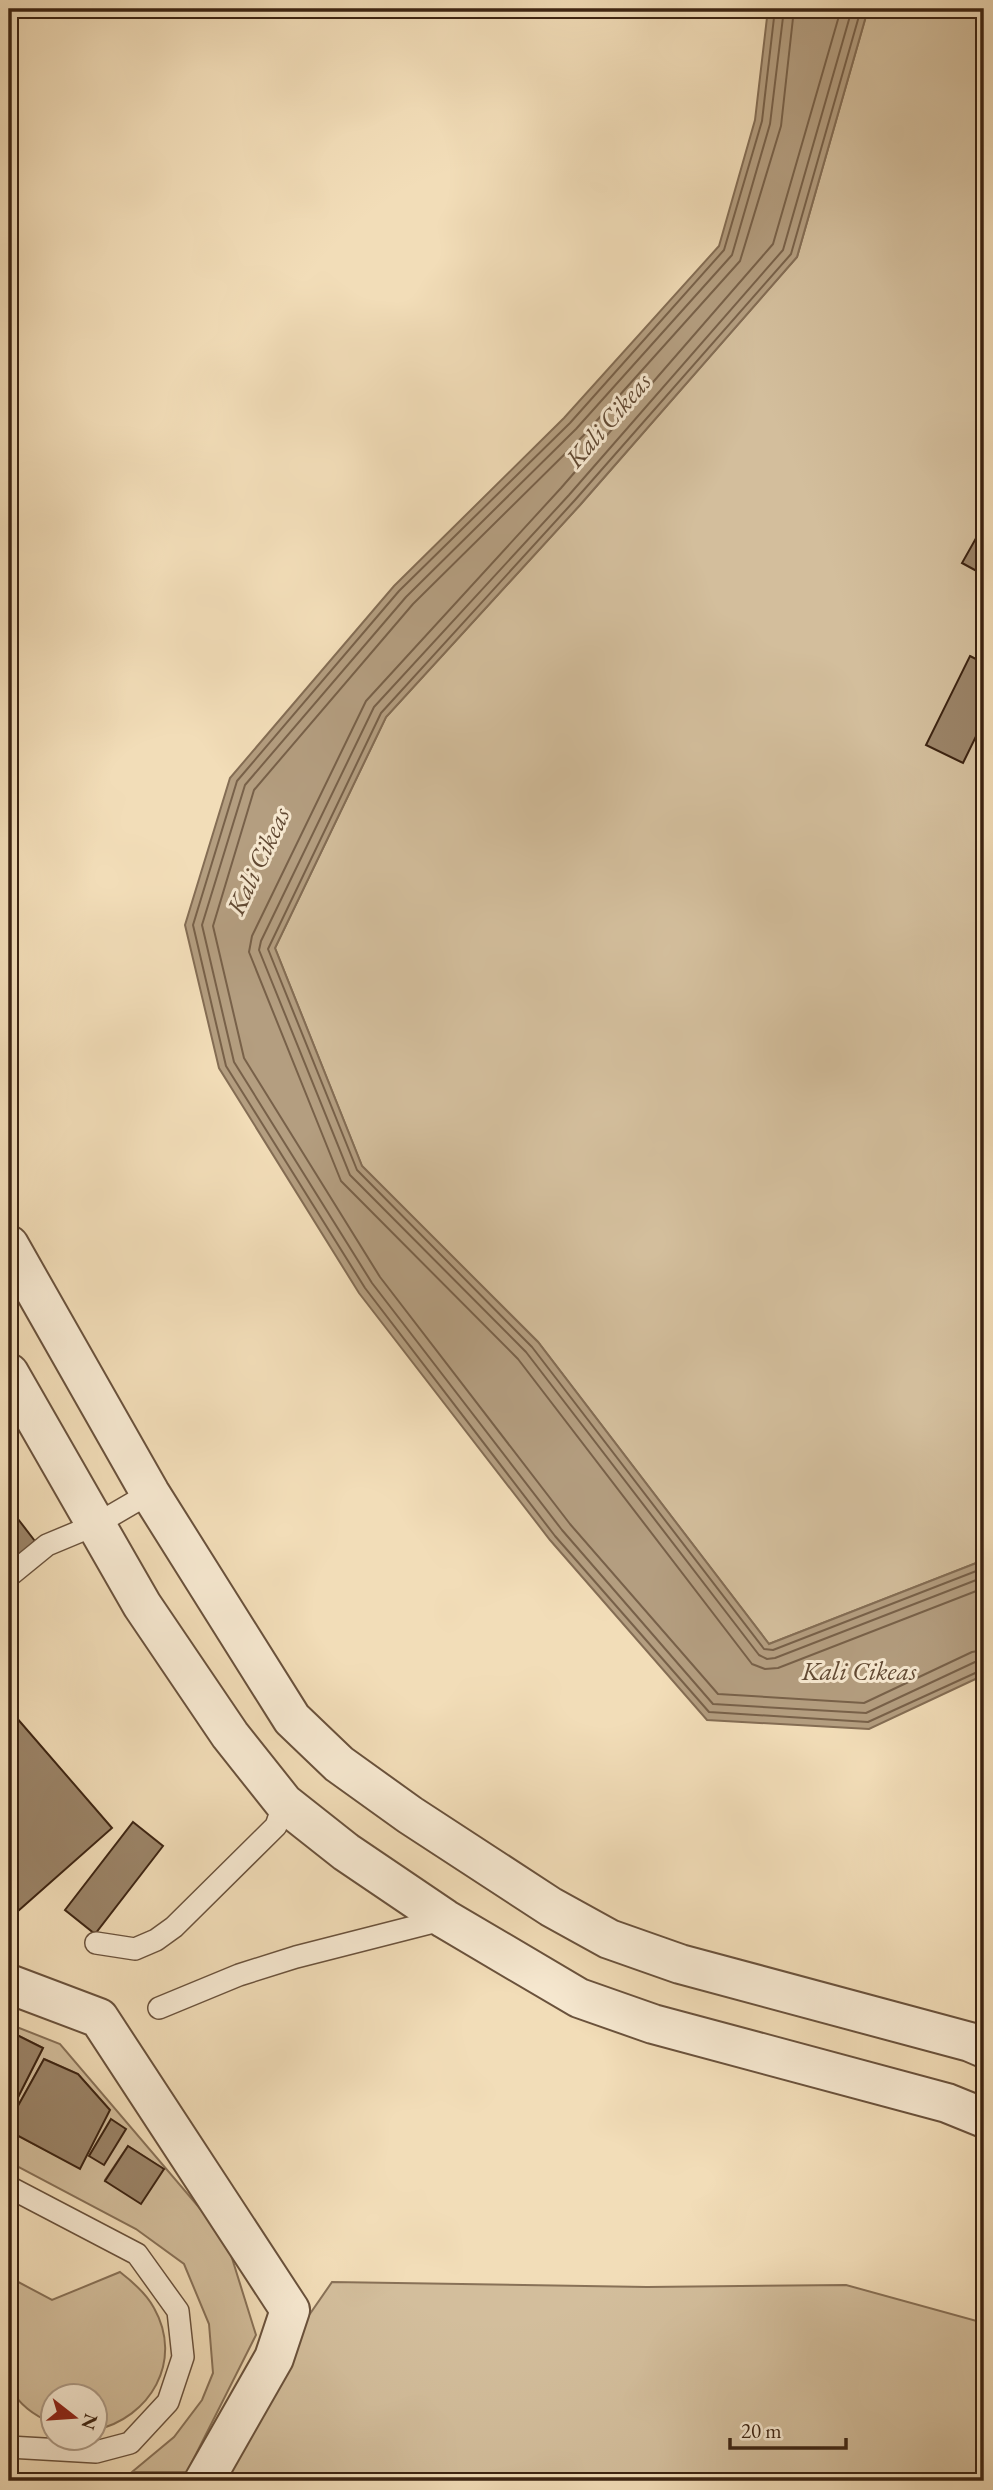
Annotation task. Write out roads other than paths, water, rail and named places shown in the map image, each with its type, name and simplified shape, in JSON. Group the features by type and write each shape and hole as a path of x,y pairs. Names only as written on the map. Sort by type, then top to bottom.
{"street":[{"path":"9,1245 150,1493 292,1719 339,1764 410,1815 551,1907 609,1939 680,1964 984,2048"},
{"path":"9,1373 142,1605 222,1724 284,1803 346,1852 445,1919 579,1998 653,2024 947,2103 984,2118"},
{"path":"9,1984 99,2018 290,2310 274,2358 204,2481"}],"lane":[{"path":"9,1576 47,1545 95,1525 150,1493"},
{"path":"96,1943 135,1949 165,1933 276,1826 284,1803"},
{"path":"159,2008 239,1975 296,1957 445,1919"},
{"path":"9,2187 137,2254 178,2311 183,2357 168,2402 130,2443 96,2452 9,2448"}],"water":[{"name":"Kali Cikeas","path":"768,9 868,9 797,257 580,505 386,717 275,948 362,1166 538,1342 769,1644 984,1560 984,1675 869,1729 707,1720 550,1540 359,1293 219,1068 185,925 230,778 394,586 564,418 719,246 755,120"}]}
